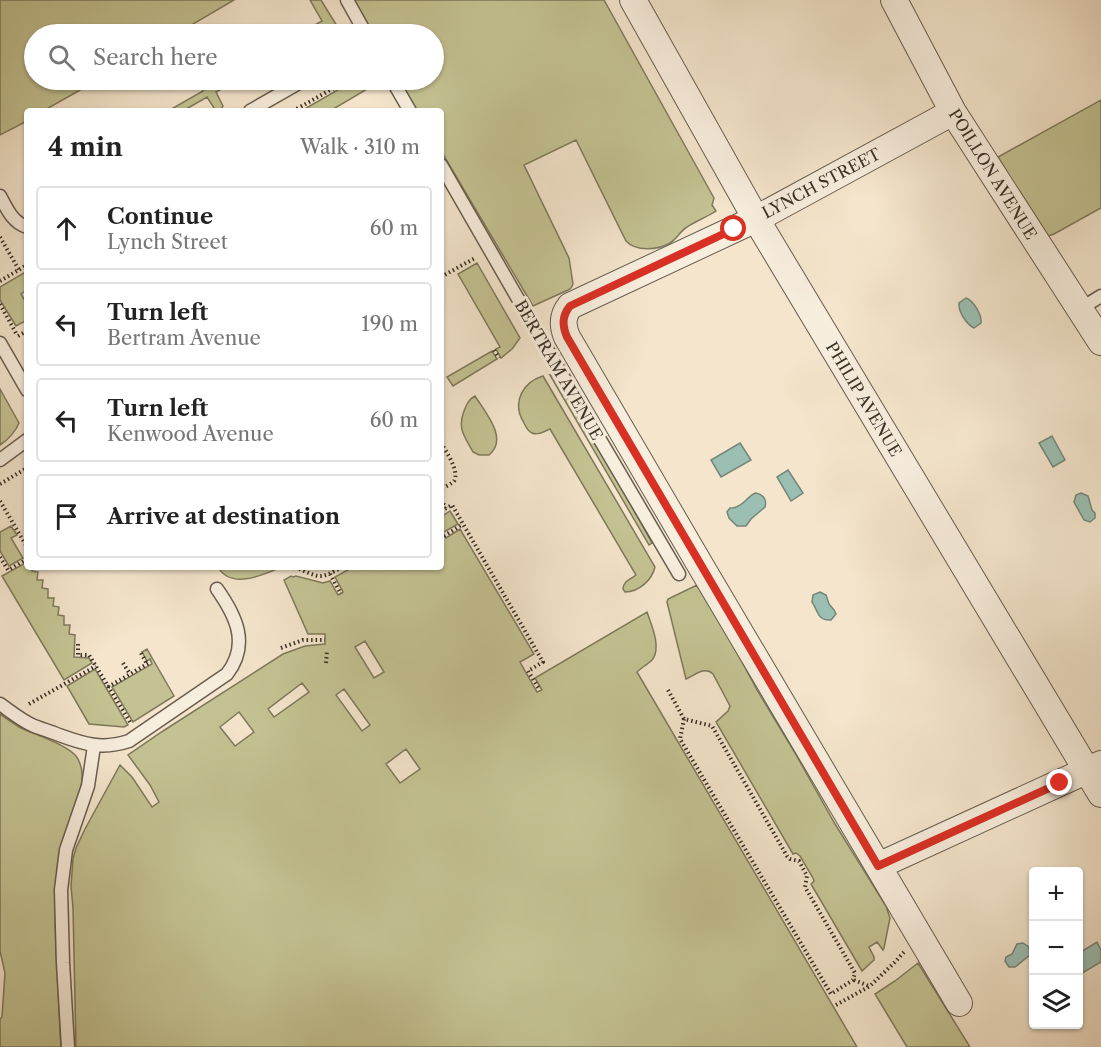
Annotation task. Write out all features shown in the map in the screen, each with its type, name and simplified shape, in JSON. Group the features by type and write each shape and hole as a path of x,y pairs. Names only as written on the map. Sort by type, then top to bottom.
{"street":[{"name":"PHILIP AVENUE","path":"633,0 756,219 1094,767 1101,794"},
{"name":"POILLON AVENUE","path":"894,0 953,112 1090,303 1101,342"},
{"name":"LYNCH STREET","path":"563,318 570,306 756,219 953,112"},
{"name":"BERTRAM AVENUE","path":"563,318 567,337 959,1004"},
{"path":"878,866 1094,767"}],"lane":[{"path":"346,0 360,24"},
{"path":"255,108 287,90"},
{"path":"398,90 408,108"},
{"name":"BERTRAM AVENUE","path":"444,170 679,574"},
{"path":"0,196 13,219 24,226"},
{"path":"0,343 24,385"},
{"path":"2,457 24,443"},
{"path":"0,704 31,724 94,746 117,745 129,741 227,674 235,664 239,642 235,618 217,589"},
{"path":"68,1047 61,890 66,850 88,786 94,746"}],"path":[{"path":"298,108 330,90"},
{"path":"0,237 19,270"},
{"path":"444,276 476,257"},
{"path":"0,281 24,267"},
{"path":"0,304 22,344"},
{"path":"18,336 24,333"},
{"path":"494,350 499,358"},
{"path":"444,448 454,466 456,477 453,483 444,488"},
{"path":"0,484 24,470"},
{"path":"0,501 24,542"},
{"path":"444,509 452,505 543,662 528,671 539,690"},
{"path":"444,536 463,524"},
{"path":"0,557 8,570 24,561"},
{"path":"302,570 322,577 336,570"},
{"path":"330,574 341,594"},
{"path":"281,648 303,640 325,640"},
{"path":"78,644 78,655 89,655 137,736"},
{"path":"326,663 327,650"},
{"path":"108,687 148,664 141,653"},
{"path":"123,663 130,674"},
{"path":"14,713 96,666"},
{"path":"668,690 684,719 680,739 831,994 854,980"},
{"path":"684,719 712,726 787,856 799,861 807,876 804,887 855,973 854,980"},
{"path":"836,1005 870,986 895,962 916,930"},
{"path":"854,980 870,986"}],"shaded area":[{"path":"0,0 234,0 193,24 24,24 24,90 80,90 48,108 24,108 24,123 0,135"},
{"path":"310,0 321,0 336,24 317,24 322,21"},
{"path":"352,0 604,0 714,198 712,205 716,211 687,227 665,245 647,249 635,247 626,241 576,140 524,165 569,258 573,284 568,290 533,306 444,156 444,108 415,108 405,90 444,90 444,24 366,24"},
{"path":"220,90 216,92 222,108 214,108 207,97 188,108 173,108 203,91"},
{"path":"338,90 366,90 335,108 306,108"},
{"path":"1101,100 1101,208 1045,237 998,157"},
{"path":"477,263 520,338 501,358 496,349 500,347 458,274"},
{"path":"24,273 24,292 21,294 24,299 24,322 16,326 0,300 0,287"},
{"path":"492,351 497,359 453,386 447,377"},
{"path":"550,375 560,378 652,543 649,545"},
{"path":"543,376 655,567 648,581 640,588 625,592 623,589 626,582 636,575 550,429 534,434 526,428 520,414 519,400 530,383"},
{"path":"0,389 19,423 6,441 0,445"},
{"path":"475,396 489,417 496,434 495,449 489,455 479,455 473,452 462,428 464,411 469,401"},
{"path":"450,511 458,524 444,532 444,515"},
{"path":"11,526 17,535 11,538 23,558 9,566 0,551 0,532"},
{"path":"460,529 534,654 520,662 537,692 542,690 535,678 647,612 655,636 655,655 637,672 857,1047 76,1047 71,886 73,859 85,829 120,765 132,777 152,807 159,802 150,785 128,755 283,654 305,646 325,644 325,634 308,634 284,580 296,576 323,583 330,581 338,595 343,592 335,577 348,570 444,570 444,536 446,538","holes":["365,641 384,672 374,678 355,647","302,683 309,692 274,717 268,709","344,689 370,725 362,731 336,695","239,712 254,732 235,746 220,727","406,749 420,769 400,783 386,764"]},
{"path":"24,564 24,570 38,572 37,580 43,580 42,588 48,589 48,598 54,598 53,606 59,607 58,615 64,616 64,625 70,625 69,634 75,635 74,657 89,658 92,663 64,680 2,576"},
{"path":"221,570 274,570 248,579 231,578"},
{"path":"697,585 835,824 886,906 890,918 884,948 883,950 877,942 869,947 874,960 862,971 811,884 814,881 813,878 800,856 793,854 716,722 730,706 713,674 703,671 686,679 667,602 668,599"},
{"path":"147,649 174,696 133,722 112,687 152,664 150,659 147,661 142,652"},
{"path":"95,669 128,725 124,727 89,724 67,686"},
{"path":"0,714 19,727 65,747 76,756 81,766 80,791 59,855 56,879 61,1047 0,1047 0,1019 5,973 0,951"},
{"path":"918,963 970,1047 907,1047 875,994"}],"water":[{"path":"966,298 975,305 979,312 981,323 974,328 965,320 960,310 959,303"},
{"path":"1052,436 1065,460 1053,467 1039,443"},
{"path":"740,443 751,460 721,477 711,460"},
{"path":"788,470 803,493 791,501 777,477"},
{"path":"756,493 764,498 765,507 746,526 737,526 729,518 727,512 730,508 741,505"},
{"path":"1081,493 1088,496 1095,513 1095,518 1090,522 1084,520 1074,502 1076,495"},
{"path":"820,592 826,595 836,614 831,620 820,617 812,602 813,595"},
{"path":"1097,942 1101,950 1101,962 1083,973 1083,951"},
{"path":"1023,943 1029,947 1029,956 1015,967 1009,967 1005,961 1006,957 1012,954 1017,944"}],"route":[{"path":"734,229 570,306 563,318 567,337 699,563 878,866 1060,783"}]}
